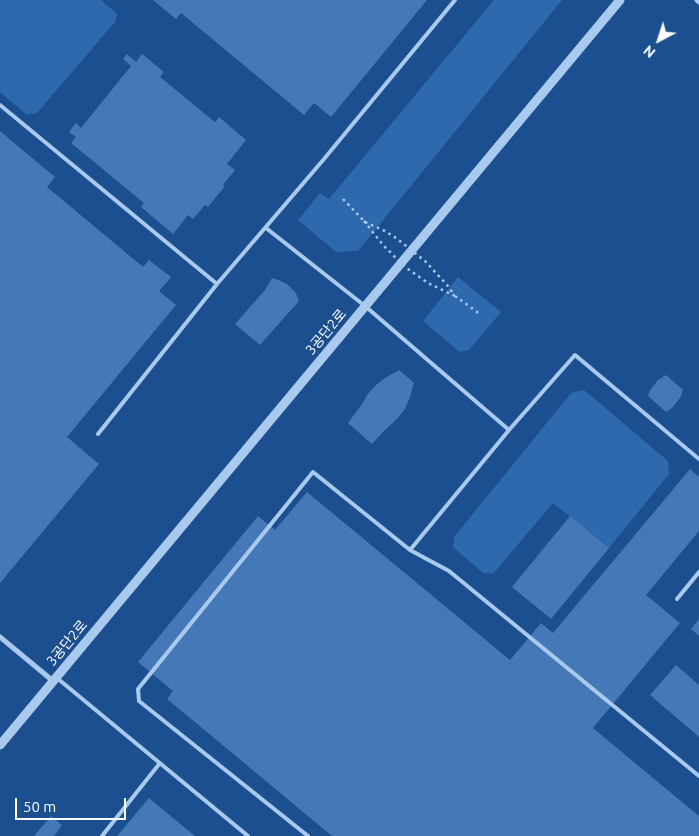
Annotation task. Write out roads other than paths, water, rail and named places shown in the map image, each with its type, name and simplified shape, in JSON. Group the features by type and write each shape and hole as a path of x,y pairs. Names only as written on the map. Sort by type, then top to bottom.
{"street":[{"name":"3공단2로","path":"0,746 620,0"},
{"name":"3공단2로","path":"0,637 54,679"}],"lane":[{"path":"98,434 217,284 266,228 455,0"},
{"path":"0,105 217,284"},
{"path":"266,228 365,306 509,430"},
{"path":"410,550 509,430 575,356 699,459"},
{"path":"308,836 139,701 138,689 313,472 410,550 449,571 699,776"},
{"path":"676,599 699,572"},
{"path":"54,679 248,836"},
{"path":"102,836 160,763"}]}
